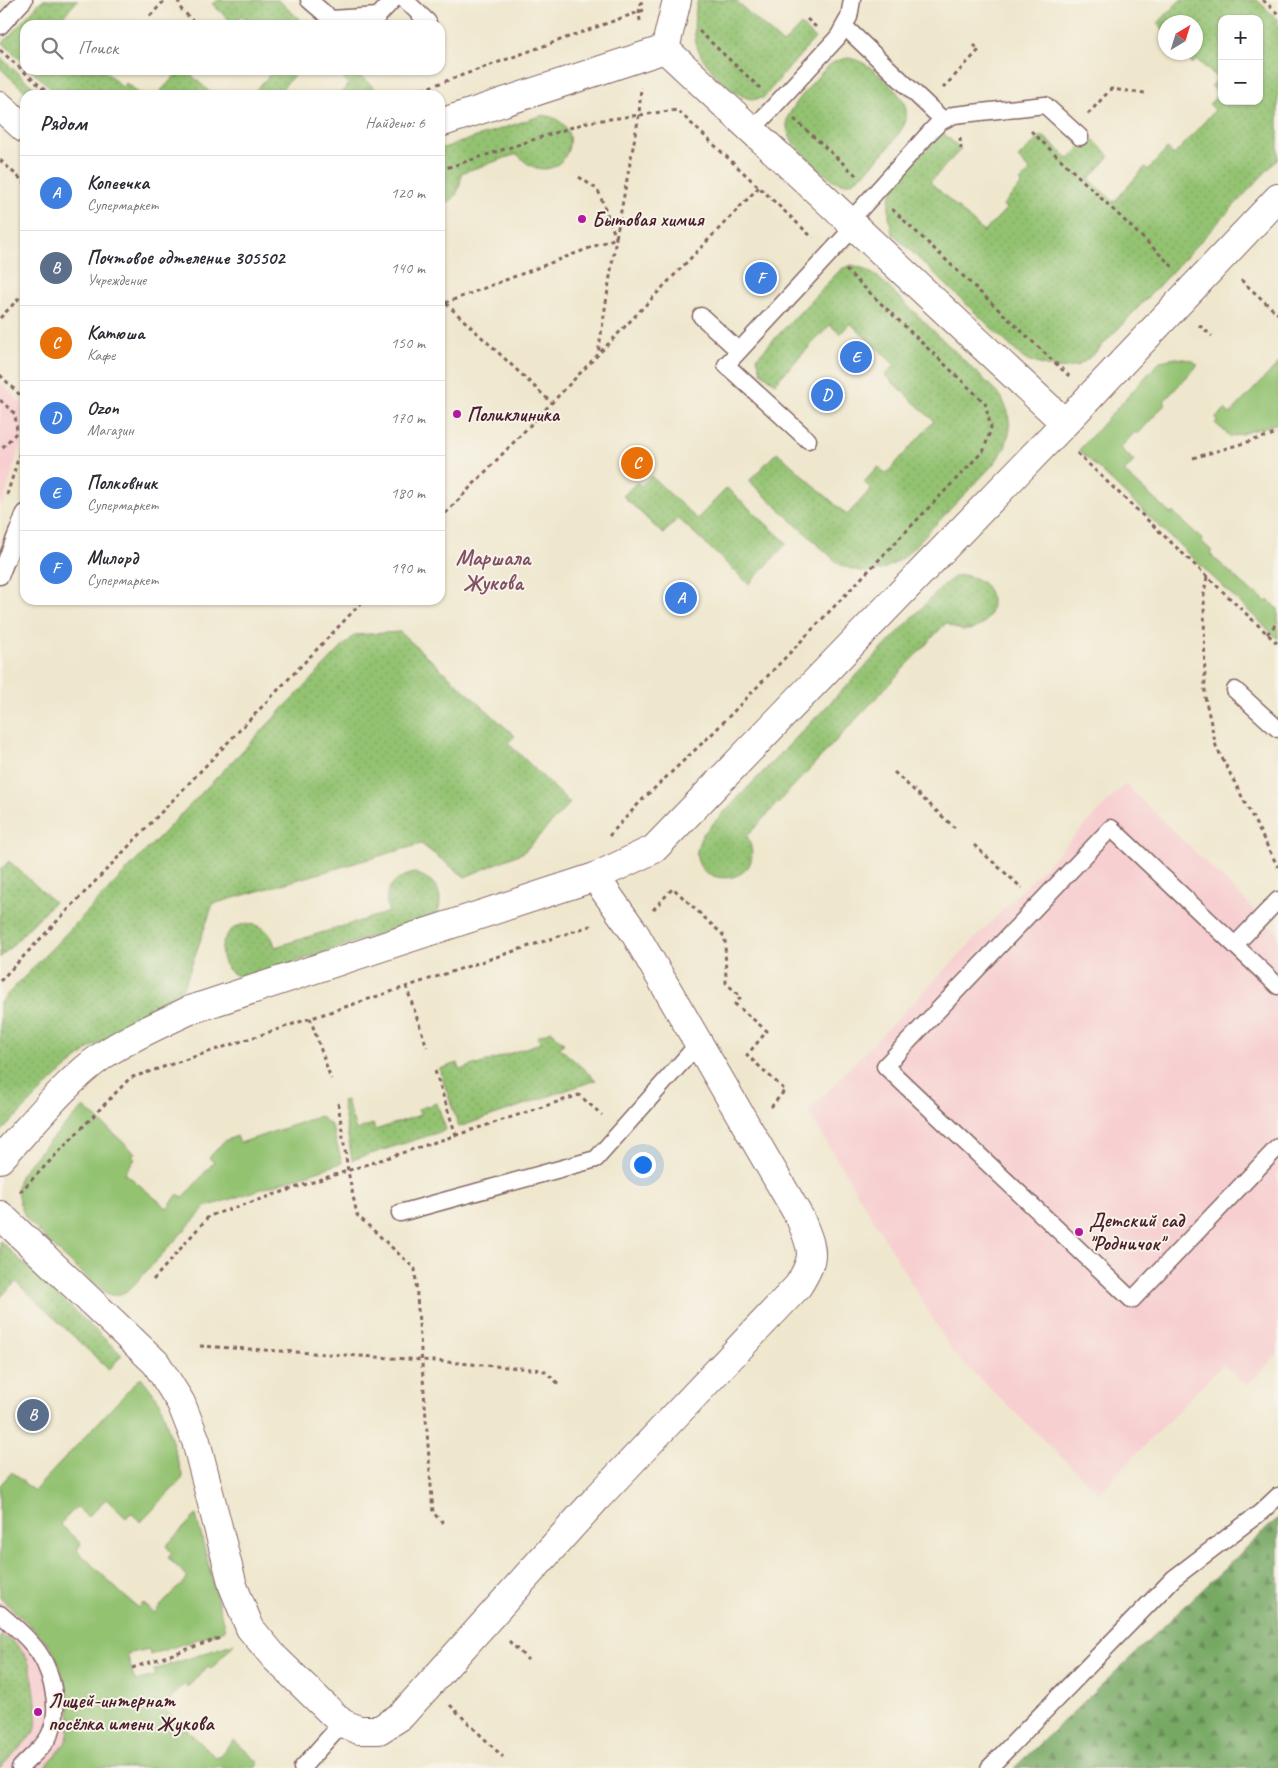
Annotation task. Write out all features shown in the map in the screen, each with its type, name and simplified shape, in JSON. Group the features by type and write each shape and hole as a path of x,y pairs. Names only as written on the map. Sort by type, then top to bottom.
{"street":[{"path":"445,121 654,52 677,0"},
{"path":"654,52 752,130 1065,423"},
{"path":"0,106 20,124"},
{"path":"0,1159 72,1083 102,1057 136,1036 190,1010 595,878 654,849 1065,423 1278,198"},
{"path":"7,1207 156,1362 181,1403 196,1441 233,1586 250,1628 275,1658 342,1723 359,1730 379,1730 400,1716 598,1498 798,1286 809,1270 812,1256 809,1240 800,1218 634,932 595,878"}],"lane":[{"path":"0,26 24,0"},
{"path":"309,0 331,19 378,16 393,0"},
{"path":"405,0 426,20"},
{"path":"752,130 838,37 849,17 852,0"},
{"path":"845,27 943,120"},
{"path":"808,440 726,365 829,253 852,223 931,131 943,120 954,116 1045,106 1076,134"},
{"path":"701,316 739,351"},
{"path":"0,576 20,526"},
{"path":"1235,690 1278,729"},
{"path":"1277,1150 1132,1300 884,1066 1111,828 1278,986"},
{"path":"1235,945 1278,900"},
{"path":"400,1213 596,1159 698,1044"},
{"path":"989,1768 1174,1578 1261,1512 1278,1496"},
{"path":"0,1614 32,1644 46,1667 54,1694 54,1721 48,1738 20,1768"},
{"path":"302,1768 342,1723"}],"path":[{"path":"150,16 165,0"},
{"path":"178,0 180,9 192,20"},
{"path":"598,355 616,238 639,115 654,52 639,12 642,0"},
{"path":"1263,0 1278,14"},
{"path":"927,104 979,50 974,45"},
{"path":"0,50 20,68"},
{"path":"28,75 44,90"},
{"path":"1076,134 1111,89 1145,92"},
{"path":"445,168 588,122 677,110 985,403 991,428 984,450 714,732 641,802 606,839"},
{"path":"1027,127 1194,287"},
{"path":"0,160 20,178"},
{"path":"579,177 598,190 616,238"},
{"path":"445,514 759,187"},
{"path":"895,212 896,204"},
{"path":"552,403 445,303 616,238"},
{"path":"1235,274 1278,314"},
{"path":"0,318 20,297"},
{"path":"1193,320 1212,336"},
{"path":"0,375 20,395"},
{"path":"0,400 15,414 17,432 0,450"},
{"path":"1193,458 1278,434"},
{"path":"1073,449 1278,644"},
{"path":"6,502 20,453"},
{"path":"1207,577 1204,593 1205,697 1216,746 1278,867"},
{"path":"0,981 359,605"},
{"path":"1267,634 1278,622"},
{"path":"894,772 955,828"},
{"path":"974,845 1039,904"},
{"path":"7,1207 130,1078 590,926 616,941 634,932 673,888 725,937 726,983 741,997 736,1004 767,1031 747,1055 785,1090 771,1107"},
{"path":"406,986 427,1047"},
{"path":"310,1018 331,1079"},
{"path":"435,1070 456,1136"},
{"path":"153,1280 209,1216 579,1095 621,1131"},
{"path":"338,1102 356,1215 416,1269 433,1513 445,1524"},
{"path":"200,1346 422,1360 543,1370 561,1386"},
{"path":"132,1668 250,1628"},
{"path":"428,1685 503,1757"}],"shaded area":[{"path":"0,382 20,402 20,446 0,513"},
{"name":"Детский сад \"Родничок\"","path":"1125,784 1278,933 1278,1354 1247,1386 1223,1364 1099,1493 953,1353 808,1111"},
{"name":"Лицей-интернат посёлка имени Жукова","path":"0,1593 68,1656 83,1768 0,1768"}],"green space":[{"path":"42,0 78,0 60,20 24,20"},
{"path":"219,0 278,0 300,20 245,20 241,16 238,20 230,20 212,4"},
{"path":"698,0 735,0 783,44 801,25 815,38 763,98 753,99 744,97 735,92 710,69 699,51 694,26"},
{"path":"1180,0 1257,0 1278,20 1278,159 1097,351 1082,363 1068,368 1060,368 1024,359 892,233 889,213 891,194 906,171 942,132 961,149 930,182 984,232 1006,209 1003,205 1022,184 1020,181 1030,171 1018,158 1042,135 1069,159 1090,137 1110,156 1089,179 1114,202 1145,167 1148,170 1167,149 1174,155 1215,110 1209,104 1218,95 1218,105 1263,105 1263,15 1218,15 1218,79 1197,60 1203,60 1203,15 1166,15"},
{"path":"20,24 20,59 3,43"},
{"path":"0,57 36,90 24,90 0,68"},
{"path":"849,58 868,66 889,83 904,102 906,120 899,134 867,170 852,182 841,183 825,174 797,147 788,133 787,120 799,99 831,64"},
{"path":"1189,60 1197,60 1193,64"},
{"path":"36,75 109,75 122,87 126,83 135,90 53,90"},
{"path":"175,75 191,75 208,90 162,90"},
{"path":"270,75 294,75 281,90 256,90"},
{"path":"339,75 360,75 376,90 344,90 349,84"},
{"path":"1218,79 1218,93 1211,86"},
{"path":"543,115 559,121 567,131 569,143 566,155 557,164 546,169 532,166 517,154 461,173 457,194 445,204 445,147"},
{"path":"852,265 865,269 879,278 1001,396 1008,412 1010,429 1005,448 992,466 904,557 887,567 872,572 865,572 839,564 749,481 777,452 847,515 871,489 864,482 878,467 886,474 934,421 885,375 895,365 850,323 840,334 830,325 775,383 761,372 757,357 841,269"},
{"path":"1176,358 1192,360 1198,365 1164,401 1166,403 1138,434 1135,432 1120,448 1134,461 1124,472 1171,514 1173,512 1202,539 1201,541 1212,551 1210,554 1254,594 1256,593 1266,602 1268,600 1278,609 1278,639 1079,450 1160,361"},
{"path":"1278,362 1278,423 1231,437 1215,423 1217,421 1215,419 1225,409 1230,414"},
{"path":"651,476 697,519 727,488 787,543 749,584 678,518 663,534 623,496 637,482 641,486"},
{"path":"962,575 976,579 985,586 990,595 992,605 990,615 984,623 975,628 964,630 957,629 946,623 747,836 752,855 747,868 737,875 724,878 710,875 700,866 697,853 703,834 944,585 954,577"},
{"path":"400,632 515,736 508,743 570,803 524,852 465,877 421,844 213,904 185,984 176,998 166,1008 146,1015 89,1049 57,1076 0,1133 0,1002 354,635"},
{"path":"9,861 54,902 0,958 0,870"},
{"path":"415,873 428,879 437,888 440,900 437,915 247,978 236,975 223,960 223,941 235,927 245,924 263,928 271,936 275,947 389,912 387,897 391,886 395,881"},
{"path":"551,1031 564,1043 560,1048 596,1080 459,1127 439,1069 458,1063 460,1070 477,1065 540,1043 538,1036"},
{"path":"346,1100 356,1130 373,1124 375,1130 420,1115 418,1109 437,1103 446,1130 352,1160 342,1101"},
{"path":"84,1107 135,1153 132,1156 135,1158 125,1173 167,1208 178,1194 183,1198 214,1162 209,1158 224,1141 237,1136 240,1143 320,1116 332,1126 342,1163 206,1207 129,1290 118,1295 111,1295 82,1272 31,1224 24,1214 18,1195 18,1181 28,1165"},
{"path":"0,1241 122,1355 109,1370 16,1282 0,1298"},
{"path":"141,1377 160,1402 183,1478 141,1522 131,1513 126,1518 106,1499 88,1517 76,1507 60,1524 81,1544 77,1550 123,1595 139,1608 143,1603 154,1613 188,1577 168,1558 172,1553 166,1546 196,1515 225,1630 150,1655 149,1649 127,1654 135,1681 156,1676 154,1670 235,1643 211,1669 208,1666 188,1688 184,1684 163,1708 217,1758 234,1740 259,1763 255,1768 43,1768 60,1751 67,1738 70,1716 69,1703 63,1675 53,1652 36,1631 0,1598 0,1485 12,1472 34,1491"},
{"path":"1278,1518 1278,1768 1014,1768"},
{"path":"0,1636 17,1645 28,1661 34,1685 37,1717 33,1734 0,1768"}],"place":[{"name":"Бытовая химия","path":"582,219"},
{"name":"Милорд","path":"761,278"},
{"name":"Полковник","path":"856,357"},
{"name":"Ozon","path":"827,395"},
{"name":"Поликлиника","path":"457,414"},
{"name":"Катюша","path":"637,463"},
{"name":"Копеечка","path":"681,598"},
{"name":"Детский сад \"Родничок\"","path":"1079,1232"},
{"name":"Почтовое одтеление 305502","path":"33,1415"},
{"name":"Лицей-интернат посёлка имени Жукова","path":"38,1712"}],"district":[{"name":"Маршала Жукова","path":"493,570"}]}
